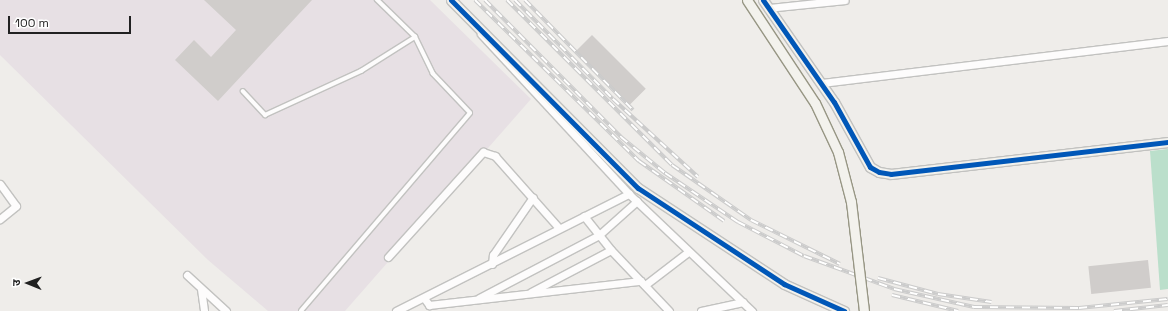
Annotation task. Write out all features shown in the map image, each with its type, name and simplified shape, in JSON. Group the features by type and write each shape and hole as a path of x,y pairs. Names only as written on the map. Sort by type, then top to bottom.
{"street":[{"path":"451,0 638,188 784,284 844,311"},
{"path":"747,0 816,103 838,152 851,202 864,311"},
{"path":"763,0 821,83 864,157 878,172 890,174 1168,142"},
{"path":"768,8 844,0"},
{"path":"467,15 490,47 629,194 688,252 752,311"},
{"path":"821,83 1168,41"},
{"path":"388,257 483,152 495,156 533,197 558,227"},
{"path":"0,184 16,206 0,219"},
{"path":"396,311 492,264 558,227 629,194"},
{"path":"492,264 493,255 533,197"},
{"path":"476,300 598,235 637,201"},
{"path":"584,216 611,250 669,311"},
{"path":"529,293 611,250"},
{"path":"424,298 429,305 529,293 643,283 688,252"},
{"path":"187,275 226,311"},
{"path":"201,289 204,311"},
{"path":"701,311 743,302"}],"lane":[{"path":"301,311 470,113 433,74 415,37 376,0"},
{"path":"243,91 265,115 361,71 415,37"}],"shaded area":[{"path":"0,0 430,0 531,99 345,311 268,311 208,260 0,55"}],"green space":[{"path":"1168,149 1168,289 1160,290 1150,151"}],"building":[{"path":"204,0 312,0 218,101 175,60 194,40 211,57 236,30"},
{"path":"592,35 646,89 629,105 576,51"},
{"path":"1148,260 1151,288 1091,294 1088,266"}],"railway":[{"path":"475,0 639,161 724,221"},
{"path":"485,0 621,137 665,173 738,222 804,256 894,289 974,307 1079,308 1168,299"},
{"path":"507,0 672,165 751,220 840,264"},
{"path":"515,0 613,99 698,177"},
{"path":"525,0 633,110"},
{"path":"878,278 938,294 991,302"},
{"path":"892,295 958,311"},
{"path":"1114,311 1168,305"}],"cycle path":[{"path":"451,0 638,188 784,284 844,311"},
{"path":"763,0 834,102 870,167 879,172 891,174 1168,142"}]}
